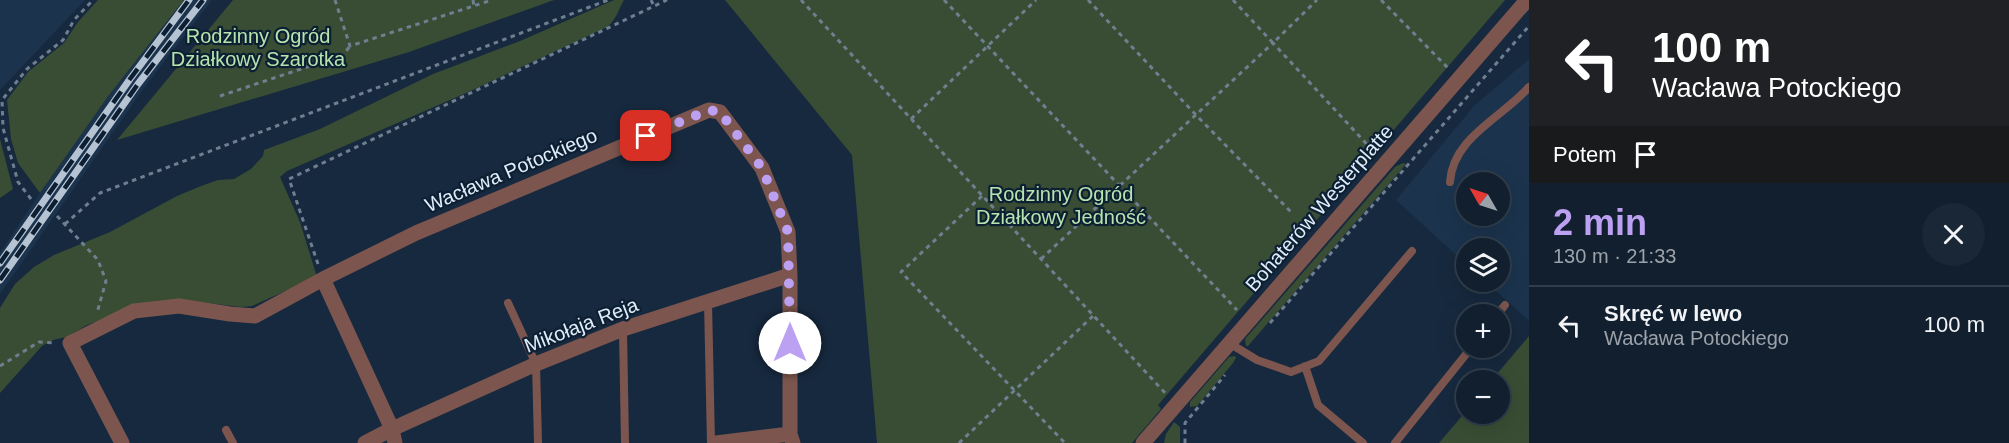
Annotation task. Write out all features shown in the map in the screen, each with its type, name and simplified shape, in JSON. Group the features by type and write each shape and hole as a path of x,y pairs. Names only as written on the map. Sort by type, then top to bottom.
{"street":[{"name":"Bohaterów Westerplatte","path":"1143,443 1527,0"},
{"name":"Wacława Potockiego","path":"70,344 134,311 179,306 255,316 322,279 416,233 709,110 720,112 762,168 788,232 792,438"},
{"name":"Mikołaja Reja","path":"364,443 394,436 536,364 623,329 790,275"},
{"path":"322,279 394,436"},
{"path":"70,344 122,443"},
{"path":"713,443 792,438"}],"lane":[{"path":"1450,183 1451,170 1456,157 1471,139 1529,87"},
{"path":"1229,343 1257,360 1291,372 1319,361 1412,251"},
{"path":"708,302 713,443"},
{"path":"508,303 536,364 538,443"},
{"path":"623,329 625,443"},
{"path":"1395,443 1463,358"},
{"path":"1305,366 1318,405 1363,443"},
{"path":"226,430 233,443"}],"path":[{"path":"31,200 18,182 3,128 1,100 27,69 63,40 74,20 93,0"},
{"path":"335,0 350,46"},
{"path":"472,0 474,6"},
{"path":"220,96 343,55 350,46 492,0"},
{"path":"65,224 100,194 608,0"},
{"path":"651,0 654,6"},
{"path":"322,279 289,179 667,0"},
{"path":"801,0 1168,396"},
{"path":"944,0 989,45 1240,314"},
{"path":"911,119 1036,0"},
{"path":"1088,0 1292,213"},
{"path":"1233,0 1379,156"},
{"path":"1041,260 1317,0"},
{"path":"1381,0 1452,72"},
{"path":"1266,327 1529,26"},
{"path":"982,196 901,272 1065,443"},
{"path":"57,216 98,260 106,281 91,333"},
{"path":"958,443 1093,316"},
{"path":"0,366 39,342 70,344"},
{"path":"1185,443 1185,423 1244,352"}],"shaded area":[{"path":"0,0 85,0 0,90"},
{"path":"184,0 212,0 144,88 0,294 0,253 109,95"},
{"path":"1529,59 1529,321 1497,292 1510,292 1510,238 1456,238 1456,255 1396,200 1474,106"}],"green space":[{"path":"98,0 184,0 109,95 40,193 18,163 11,139 7,100 28,72 64,43 78,22"},
{"name":"Rodzinny Ogród Działkowy Szarotka","path":"233,0 554,0 409,52 117,140"},
{"path":"614,0 624,0 615,18 607,27 466,93 287,171 280,177 300,222 317,277 252,306 241,307 200,302 130,309 87,325 66,337 42,346 0,393 0,308 15,284 34,267 54,255 110,232 177,196 218,180 234,179 251,169 263,156 264,150 320,129 433,74 520,41"},
{"name":"Rodzinny Ogród Działkowy Jedność","path":"725,0 1505,0 1158,405 1161,409 1132,443 877,443 852,155"},
{"path":"0,139 13,189 0,198"},
{"path":"1406,164 1246,346 1245,339 1395,167"},
{"path":"1529,336 1529,443 1439,443 1456,423 1510,424 1510,370 1500,370"},
{"path":"1235,356 1233,363 1197,406 1190,407 1190,402 1229,357"},
{"path":"1174,422 1180,427 1180,443 1164,443 1166,434"}],"railway":[{"path":"0,263 130,79 189,0"},
{"path":"0,280 138,84 203,0"}],"route":[{"path":"646,136 709,110 720,112 762,168 788,232 790,343"}]}
